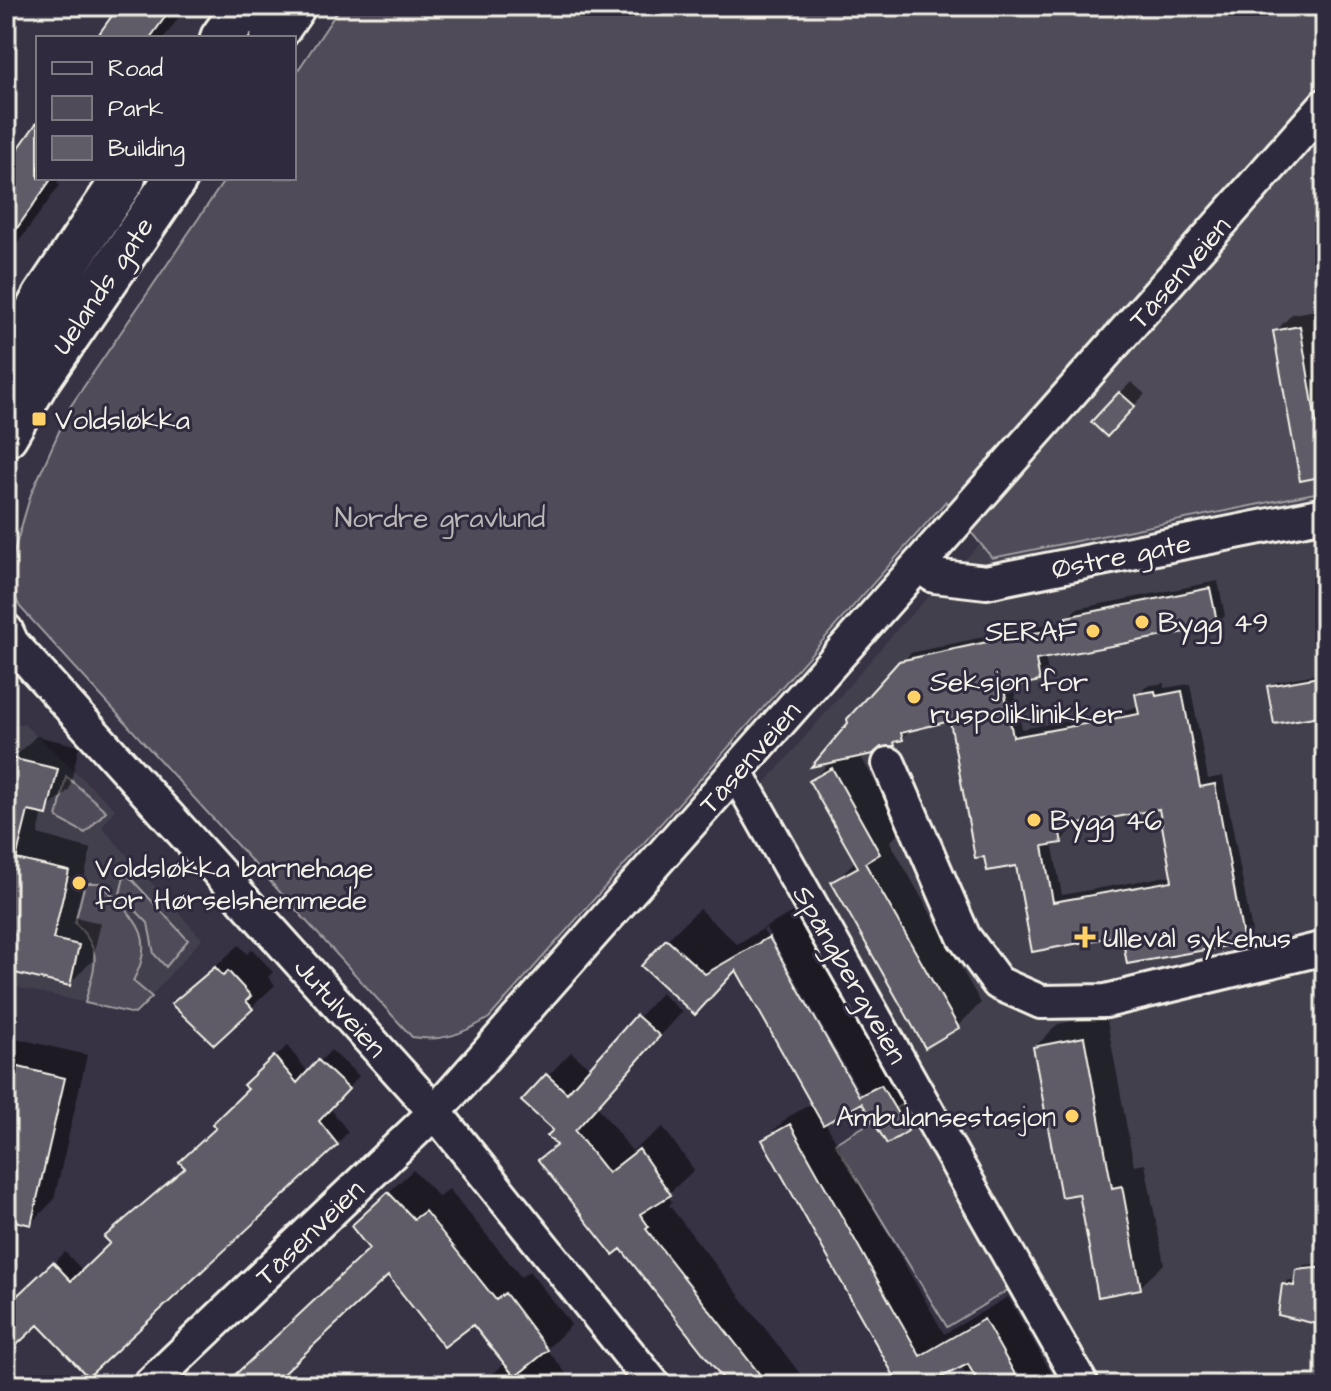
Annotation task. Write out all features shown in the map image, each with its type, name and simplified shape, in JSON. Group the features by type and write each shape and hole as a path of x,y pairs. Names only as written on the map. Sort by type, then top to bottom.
{"main road":[{"path":"223,36 245,6"},
{"path":"273,36 294,6"},
{"name":"Uelands gate","path":"7,360 123,180"},
{"name":"Uelands gate","path":"6,435 38,380 175,180"}],"street":[{"name":"Tåsenveien","path":"149,1385 435,1112 1325,105"},
{"name":"Østre gate","path":"919,566 934,576 986,582 1325,514"},
{"name":"Jutulveien","path":"8,637 435,1112 654,1385"},
{"path":"889,764 964,937 998,983 1041,1002 1106,1001 1325,948"},
{"name":"Spångbergveien","path":"736,772 1082,1385"}],"shaded area":[{"name":"Ullevål sykehus","path":"1325,491 1325,1385 1096,1385 762,787 899,627 980,544 992,558"},
{"name":"Voldsløkka barnehage for Hørselshemmede","path":"23,723 115,809 102,827 202,939 135,1014 6,985 6,727"}],"green space":[{"name":"Nordre gravlund","path":"341,6 1325,6 1325,491 992,558 946,501 489,1018 452,1035 412,1037 20,607 11,590 10,565 31,494 70,407 225,180 296,180 296,73"},
{"path":"66,776 106,811 85,833 57,818"},
{"path":"125,872 188,940 166,967 154,954 148,923 120,894"},
{"path":"85,883 101,883 138,927 143,950 133,981 152,997 135,1014 85,1003 94,969 94,952 75,923"},
{"path":"915,1097 1018,1284 947,1327 835,1143"}],"building":[{"path":"119,6 173,6 151,36 97,36"},
{"path":"36,124 36,180 51,180 6,244 6,166"},
{"path":"1300,326 1325,476 1300,481 1273,331"},
{"path":"1119,392 1135,406 1107,437 1091,422"},
{"name":"Bygg 46","path":"1210,588 1218,626 1036,660 1040,681 1004,688 1013,737 1139,714 1135,694 1155,691 1156,696 1182,691 1200,787 1215,784 1244,943 1127,964 1122,935 1032,952 1016,866 987,871 984,857 975,858 950,721 901,733 903,740 894,742 895,746 881,747 873,754 811,767 848,723 847,719 899,661 1024,634 1068,629 1066,617","holes":["1159,809 1172,881 1053,902 1043,846 1062,843 1059,828"]},
{"path":"1325,676 1325,715 1274,724 1267,686"},
{"path":"11,758 58,769 47,815 28,811 16,859 69,871 53,939 79,945 70,986 6,971 6,781"},
{"name":"Ambulansestasjon","path":"832,768 880,854 865,863 959,1028 925,1048 831,882 858,867 809,781"},
{"path":"769,937 859,1096 881,1085 908,1131 887,1144 862,1103 823,1125 736,970 695,1015 641,966 666,939 705,974"},
{"path":"215,967 223,976 228,971 251,996 246,1001 253,1009 214,1045 171,1004"},
{"path":"636,1015 660,1036 575,1131 608,1173 639,1149 671,1195 640,1214 649,1227 646,1229 768,1385 728,1385 621,1249 613,1255 538,1160 557,1145 547,1136 553,1130 521,1101 546,1074 567,1093"},
{"name":"Ambulansestasjon","path":"1084,1037 1112,1188 1122,1186 1141,1289 1098,1297 1079,1194 1061,1197 1033,1047"},
{"path":"274,1056 297,1083 318,1060 349,1089 319,1121 338,1145 88,1377 38,1325 6,1355 6,1306 53,1262 71,1281 110,1243 104,1237 185,1168 179,1162 216,1128 212,1124 248,1089 243,1085"},
{"path":"6,1064 65,1078 31,1225 6,1219"},
{"path":"790,1124 920,1356 984,1319 1021,1385 979,1385 968,1364 926,1385 899,1385 762,1140"},
{"path":"388,1192 414,1219 425,1211 496,1300 505,1293 548,1350 515,1377 473,1325 444,1347 388,1276 271,1385 224,1385 369,1249 351,1226"},
{"path":"1325,1267 1325,1326 1278,1315 1282,1284 1294,1286 1296,1270"}],"place":[{"name":"Voldsløkka","path":"39,419"},
{"name":"Bygg 49","path":"1142,622"},
{"name":"SERAF","path":"1093,631"},
{"name":"Seksjon for ruspoliklinikker","path":"914,697"},
{"name":"Bygg 46","path":"1034,820"},
{"name":"Voldsløkka barnehage for Hørselshemmede","path":"79,883"},
{"name":"Ullevål sykehus","path":"1085,937"},
{"name":"Ambulansestasjon","path":"1072,1116"}]}
